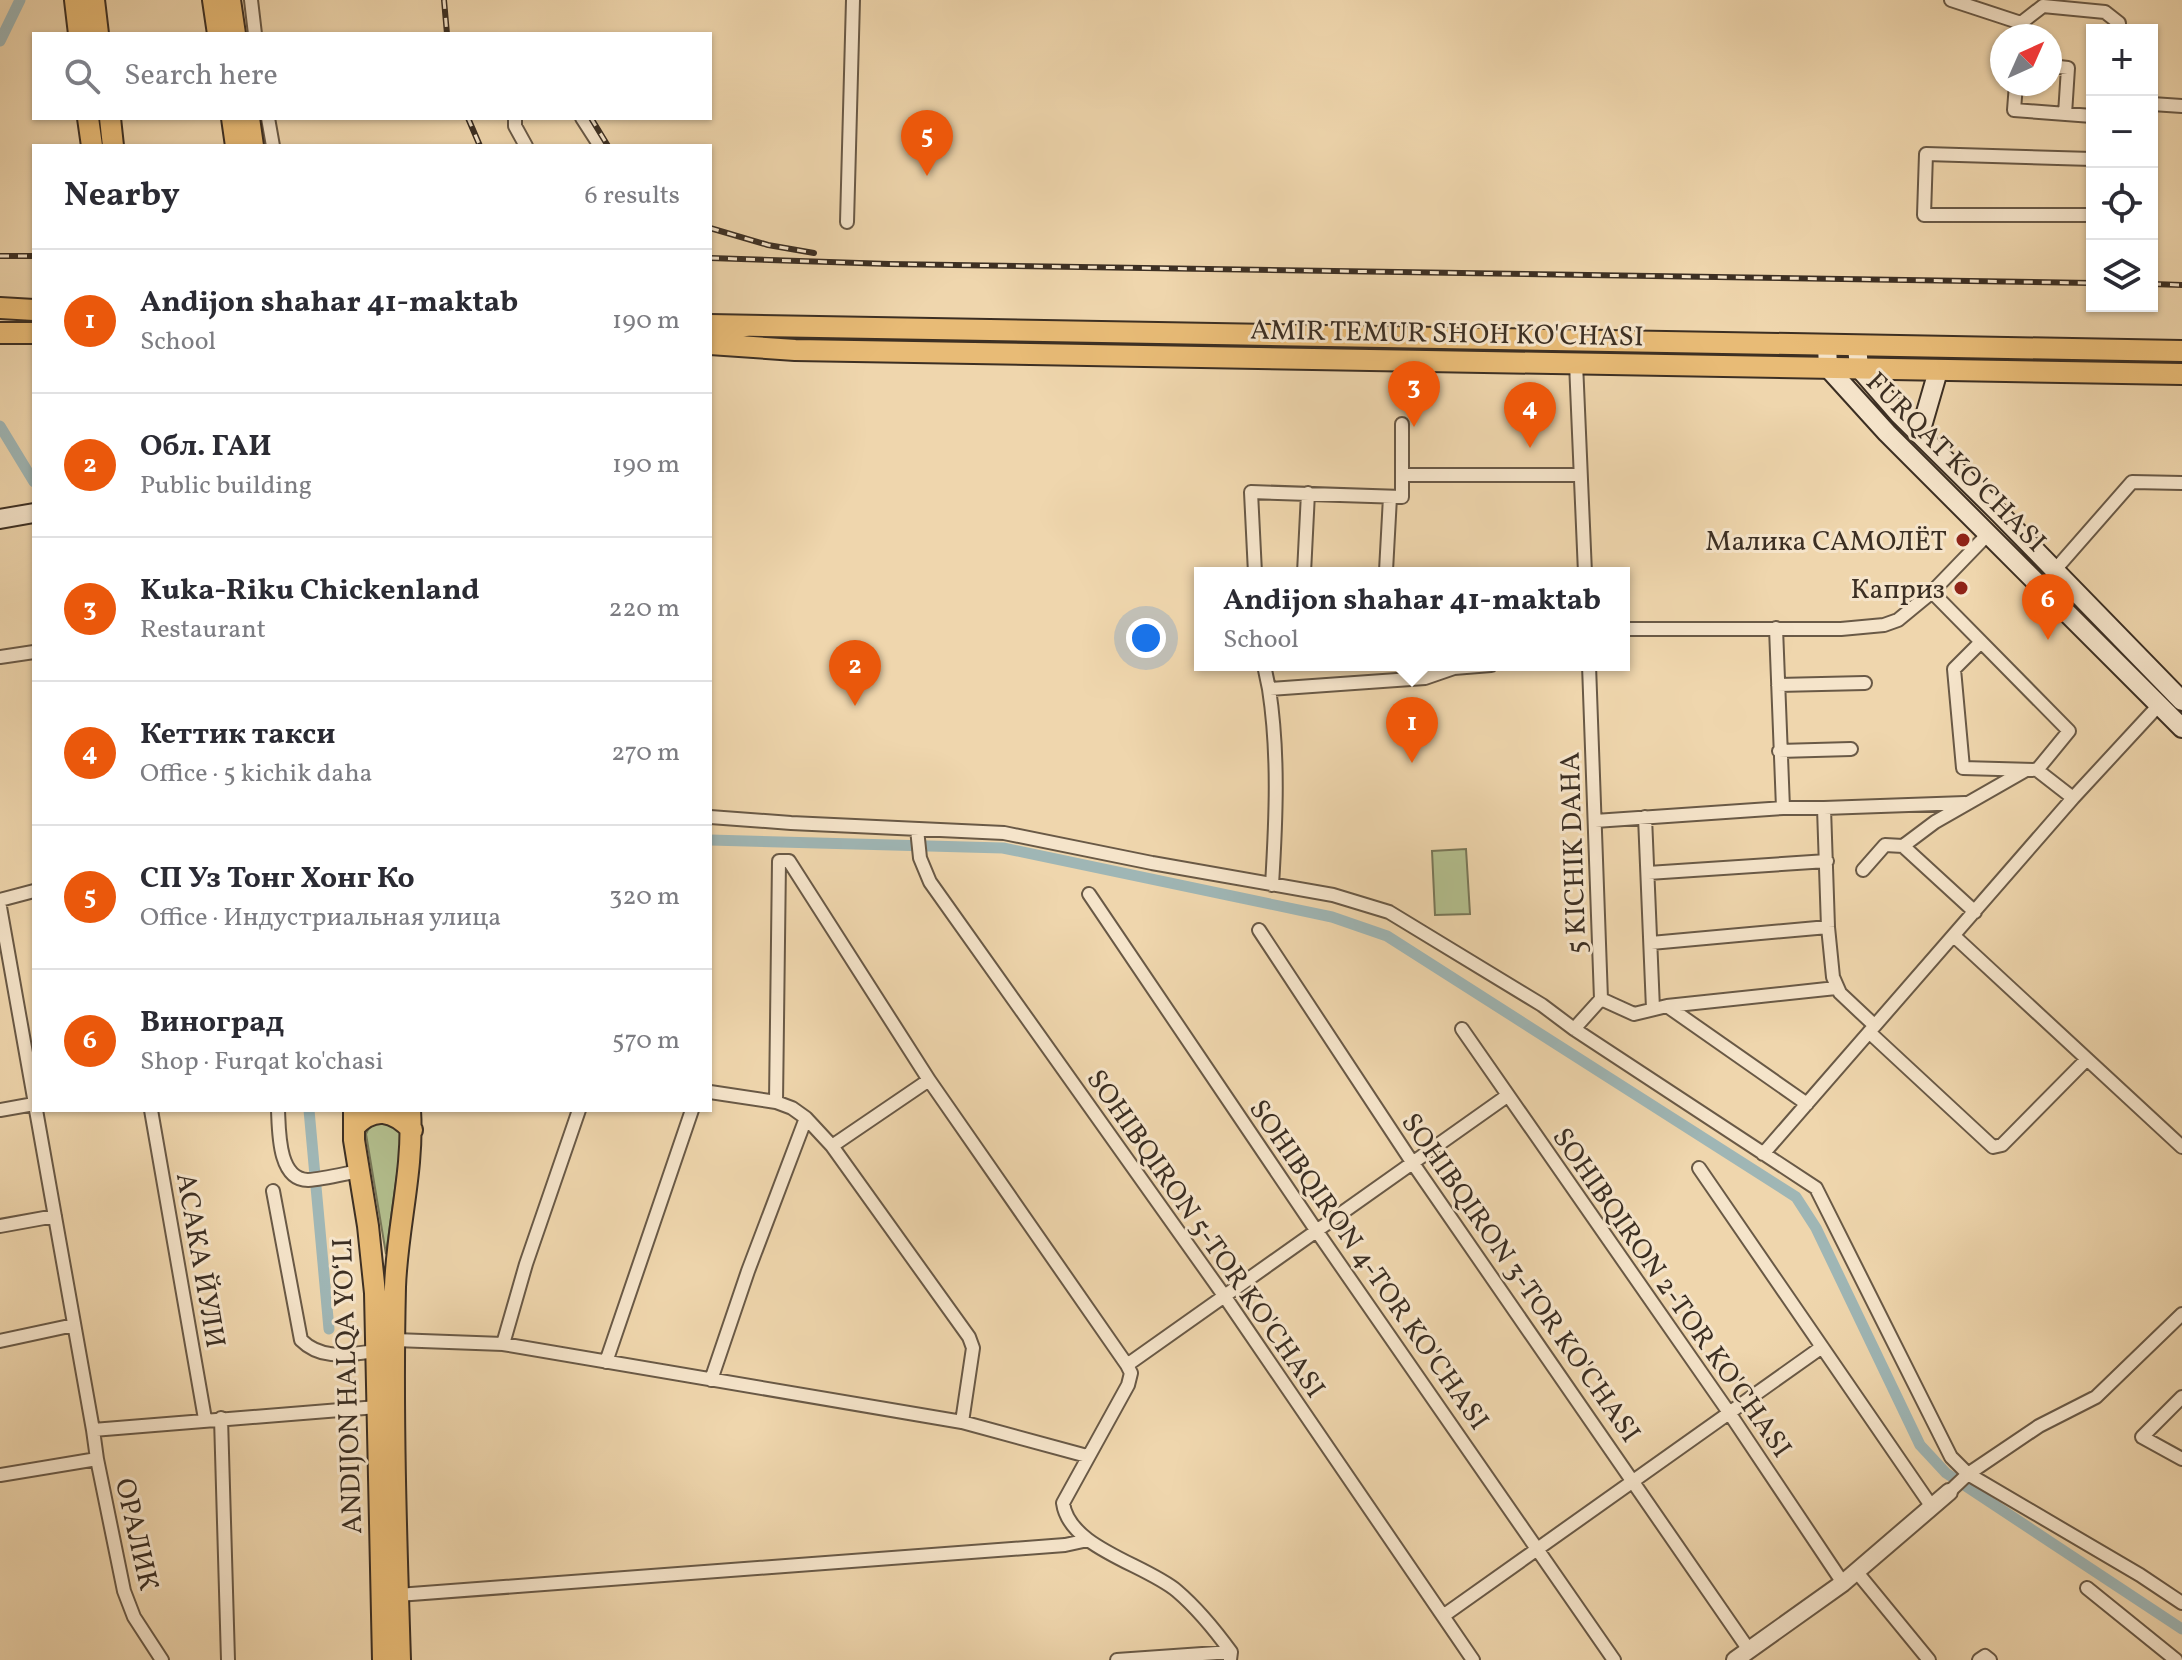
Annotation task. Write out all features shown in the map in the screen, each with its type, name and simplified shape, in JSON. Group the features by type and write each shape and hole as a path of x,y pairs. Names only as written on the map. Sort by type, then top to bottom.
{"main road":[{"path":"75,0 79,32"},
{"path":"94,0 98,32"},
{"path":"213,0 218,32"},
{"path":"230,0 235,32"},
{"path":"88,120 92,144"},
{"path":"110,120 113,144"},
{"path":"232,120 236,144"},
{"path":"249,120 253,144"},
{"path":"0,308 32,310"},
{"name":"AMIR TEMUR SHOH KO'CHASI","path":"712,325 2182,351"},
{"path":"712,336 745,326"},
{"path":"0,333 32,333"},
{"name":"AMIR TEMUR SHOH KO'CHASI","path":"712,344 795,350 2182,374"},
{"path":"1827,345 1828,368"},
{"path":"1857,346 1859,368"},
{"name":"FURQAT KO'CHASI","path":"1828,368 1887,433 2182,728"},
{"name":"FURQAT KO'CHASI","path":"1859,368 1899,414 2182,701"},
{"path":"1920,433 1938,371"},
{"path":"0,519 31,518"},
{"path":"354,1119 383,1112 411,1120"},
{"name":"ANDIJON HALQA YO‘LI","path":"354,1119 372,1267 377,1351 383,1660"},
{"name":"ANDIJON HALQA YO‘LI","path":"400,1660 395,1282 411,1120"}],"street":[{"path":"251,0 255,32"},
{"path":"847,222 853,0"},
{"path":"1951,0 2006,24"},
{"path":"2026,24 2043,6 2105,12 2119,24"},
{"path":"2062,67 2068,68 2065,114"},
{"path":"2015,96 2014,110 2086,116"},
{"path":"2158,104 2182,106"},
{"path":"268,120 273,144"},
{"path":"515,120 525,144"},
{"path":"583,120 599,144"},
{"path":"2086,159 1926,154 1924,215 2086,215"},
{"path":"1576,363 1585,567"},
{"path":"1255,567 1251,492 1402,497 1402,424"},
{"path":"1402,475 1580,475"},
{"path":"2054,571 2132,482 2182,483"},
{"path":"1304,567 1308,493"},
{"path":"1386,567 1390,497"},
{"path":"1630,629 1841,629 1884,625 1898,620 1932,592 1989,533"},
{"path":"1903,846 1966,803 2032,770 2069,731 1932,592"},
{"path":"1776,628 1783,808"},
{"path":"1980,643 1954,669 1963,768 2032,770 2073,798"},
{"path":"0,657 32,652"},
{"path":"1265,671 1275,727 1277,773 1272,885"},
{"path":"1269,689 1425,678 1445,671"},
{"name":"5 KICHIK DAHA","path":"1589,671 1601,999"},
{"path":"1778,685 1865,683"},
{"path":"1763,1154 2073,798 2159,705"},
{"path":"1779,751 1851,749"},
{"path":"1595,821 1783,808 1966,803"},
{"path":"1824,808 1828,927 1836,988 1872,1029 1993,1147 2002,1145 2087,1059"},
{"path":"712,817 917,831 1004,833 1333,895 1389,912 1542,1005 1816,1188 1951,1457 1968,1475 2140,1575 2182,1603"},
{"path":"1645,817 1653,1009"},
{"name":"SOHIBQIRON 5-TOR KO'CHASI","path":"917,831 920,858 930,882 1225,1297 1473,1660"},
{"path":"1863,870 1885,845 1903,846 1975,912"},
{"path":"776,1102 779,861 789,861 929,1080 1131,1373 1128,1385 1063,1503 1069,1523 1088,1540 1177,1591 1200,1614 1231,1656"},
{"path":"1648,873 1827,861"},
{"path":"0,900 32,892"},
{"name":"SOHIBQIRON 4-TOR KO'CHASI","path":"1089,894 1316,1230 1614,1660"},
{"path":"0,907 32,1090"},
{"path":"1651,943 1828,927"},
{"name":"SOHIBQIRON 3-TOR KO'CHASI","path":"1259,930 1412,1162 1633,1481 1742,1655"},
{"path":"1954,936 2182,1147"},
{"path":"1574,1029 1601,999 1634,1014 1667,1006 1836,988"},
{"path":"1667,1006 1807,1104"},
{"name":"SOHIBQIRON 2-TOR KO'CHASI","path":"1462,1029 1730,1414 1843,1583"},
{"path":"832,1146 929,1080"},
{"path":"712,1092 776,1102 792,1108 832,1146 969,1337 973,1348 962,1422"},
{"path":"1127,1365 1507,1096"},
{"path":"0,1110 32,1102"},
{"path":"0,1475 97,1459 36,1112"},
{"name":"АСАКА ЙУЛИ","path":"151,1112 205,1419"},
{"path":"278,1112 287,1169 296,1178 306,1180 359,1171"},
{"path":"503,1344 526,1264 578,1112"},
{"path":"606,1362 691,1112"},
{"path":"711,1380 806,1118"},
{"path":"1699,1168 1932,1507"},
{"path":"273,1191 301,1340 312,1351 337,1356 377,1351"},
{"path":"0,1226 55,1216"},
{"path":"1742,1655 1843,1583 1968,1475 2039,1426 2096,1397 2182,1314"},
{"path":"0,1341 74,1325"},
{"path":"395,1340 503,1344 962,1422 1087,1456"},
{"path":"1443,1616 1822,1347"},
{"path":"2182,1397 2142,1437 2182,1459"},
{"path":"93,1430 377,1407"},
{"path":"221,1418 228,1660"},
{"name":"ОРАЛИК","path":"97,1459 124,1591 134,1617 162,1660"},
{"path":"398,1595 1035,1547 1088,1540"},
{"path":"1856,1571 1929,1660"},
{"path":"2087,1588 2176,1660"},
{"path":"1117,1660 1231,1656"},
{"path":"1979,1660 1985,1656 1990,1660"}],"green space":[{"path":"1466,849 1470,914 1435,915 1432,851"},
{"path":"378,1119 400,1128 402,1138 386,1254 366,1134 370,1125"}],"waterway":[{"path":"0,41 20,0"},
{"path":"0,426 32,479"},
{"path":"712,840 1003,848 1332,917 1387,936 1796,1197 1816,1228 1920,1445 1946,1473 2182,1629"},
{"path":"309,1112 329,1329"}],"railway":[{"path":"444,0 447,32"},
{"path":"469,120 479,144"},
{"path":"592,120 607,144"},
{"path":"712,229 768,245 814,253"},
{"path":"0,256 32,256"},
{"path":"712,258 889,264 2086,283"},
{"path":"2158,284 2182,285"}],"place":[{"name":"СП Уз Тонг Хонг Ко","path":"927,176"},
{"name":"Kuka-Riku Chickenland","path":"1414,427"},
{"name":"Кеттик такси","path":"1530,448"},
{"name":"Малика САМОЛЁТ","path":"1963,540"},
{"name":"Каприз","path":"1961,588"},
{"name":"Виноград","path":"2048,640"},
{"name":"Обл. ГАИ","path":"855,706"},
{"name":"Andijon shahar 41-maktab","path":"1412,763"}]}
